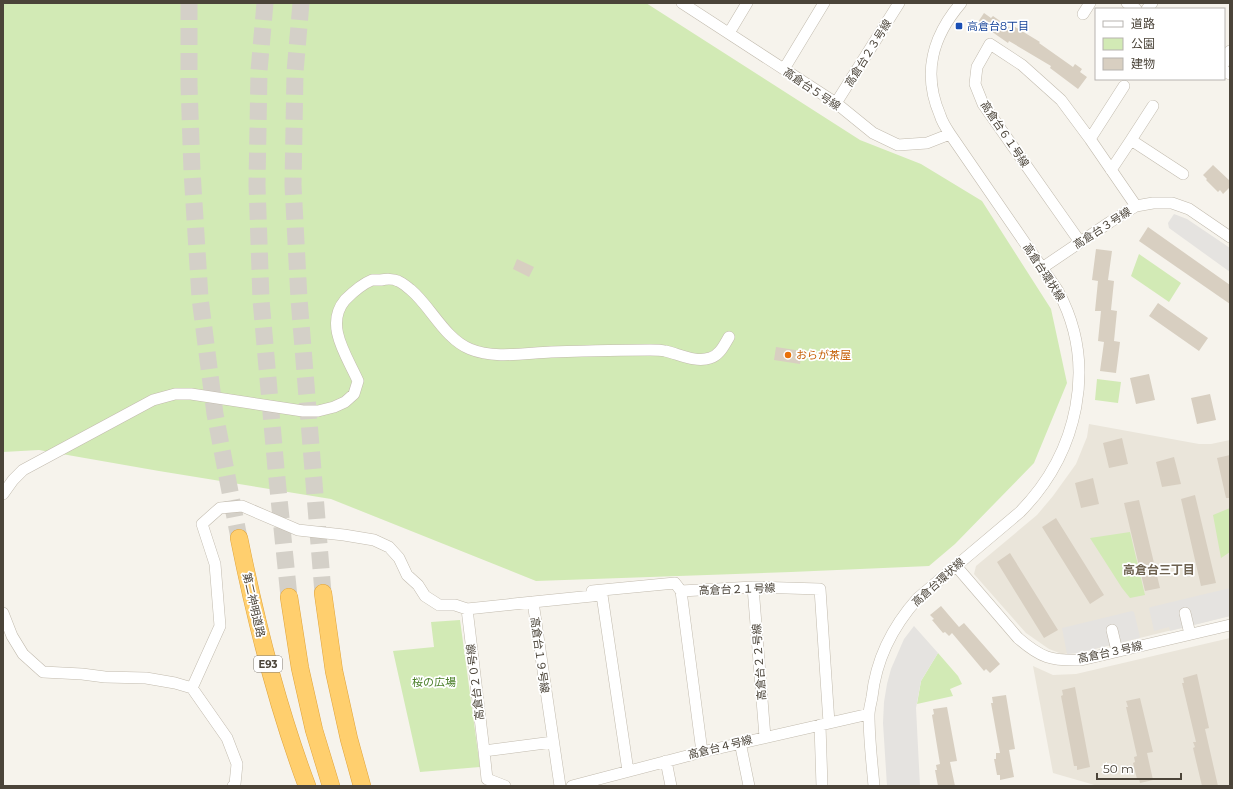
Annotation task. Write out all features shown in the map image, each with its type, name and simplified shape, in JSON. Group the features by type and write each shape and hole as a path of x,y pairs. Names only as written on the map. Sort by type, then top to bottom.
{"highway":[{"name":"第二神明道路","path":"239,538 264,650 281,710 307,786"},
{"path":"323,594 334,671 349,739 362,786"},
{"name":"E93","path":"289,597 300,668 314,730 331,786"}],"street":[{"name":"高倉台５号線","path":"682,3 836,103 873,133 898,145 927,143 950,134"},
{"path":"729,33 747,3"},
{"path":"784,69 824,3"},
{"name":"高倉台２３号線","path":"836,103 899,3"},
{"name":"高倉台環状線","path":"874,786 869,714 874,680 884,649 895,628 918,598 1020,512 1029,502 1058,461 1074,418 1079,387 1080,369 1077,345 1064,302 1058,291 950,134 940,115 933,95 931,75 932,55 937,39 950,15 960,3"},
{"path":"1083,14 1090,3"},
{"name":"高倉台６１号線","path":"1080,242 983,104 975,84 977,68 990,44 1022,65 1061,100 1136,206"},
{"path":"1225,61 1230,51"},
{"path":"1090,139 1124,86"},
{"path":"1111,170 1153,106"},
{"path":"1131,140 1183,174"},
{"name":"高倉台３号線","path":"1042,268 1136,206 1153,203 1172,203 1189,209 1230,237"},
{"path":"3,494 13,480 23,470 152,400 175,394 191,394 303,411 318,411 334,407 345,402 354,394 358,381 339,342 336,326 338,312 350,294 372,280 384,279 398,281 420,298 441,325 458,343 470,349 487,354 507,355 579,351 652,350 664,351 697,359 710,358 720,352 730,337"},
{"path":"192,688 220,626 214,564 202,524 220,508 242,506 298,530 374,540 389,547 399,558 407,575 418,585 425,596 439,605 455,605 467,609 533,602"},
{"name":"高倉台３号線","path":"956,566 1018,638 1028,647 1045,657 1061,661 1081,660 1230,625"},
{"path":"580,597 579,592 675,583 681,591"},
{"name":"高倉台２１号線","path":"702,752 681,591 753,587 820,589 824,724"},
{"name":"高倉台２２号線","path":"753,587 765,737"},
{"name":"高倉台１９号線","path":"560,786 533,602 602,595 628,771"},
{"name":"高倉台２０号線","path":"467,609 487,779 505,786"},
{"path":"3,613 12,636 23,654 43,672 105,677 146,678 175,683 192,688 227,738 237,764 235,784 233,786"},
{"path":"1185,613 1190,634"},
{"path":"1112,630 1117,652"},
{"name":"高倉台４号線","path":"572,786 594,783 628,771 740,742 869,714"},
{"path":"822,786 824,724"},
{"path":"484,752 553,742"},
{"path":"740,742 750,786"},
{"path":"666,761 671,786"}],"shaded area":[{"path":"1174,214 1187,219 1230,248 1230,272 1169,228 1168,223"},
{"path":"1089,424 1199,444 1211,444 1230,440 1230,616 1078,653 1062,654 1049,649 1026,633 974,574 976,566 1037,515 1053,496 1076,464 1087,437"},
{"path":"1230,588 1230,616 1170,631 1169,627 1154,631 1149,608"},
{"path":"1132,611 1134,612 1139,638 1078,653 1067,654 1062,628"},
{"path":"914,626 938,653 921,681 916,708 920,786 887,786 883,723 887,684 891,669 904,639"},
{"path":"1230,638 1230,786 1098,786 1053,773 1033,666 1053,675 1076,674"}],"green space":[{"path":"3,3 646,3 860,140 921,164 982,201 1051,309 1067,383 1034,463 955,544 929,566 536,581 331,499 39,450 3,452"},
{"path":"1139,254 1181,283 1169,302 1131,276"},
{"path":"1097,379 1121,382 1118,403 1095,400"},
{"path":"1230,508 1230,552 1221,558 1213,515"},
{"path":"1130,532 1145,595 1130,598 1090,538"},
{"name":"桜の広場","path":"460,620 480,767 420,772 393,651 434,647 431,622"},
{"path":"938,653 958,676 962,684 950,689 953,696 917,704 921,681"}],"building":[{"path":"984,13 991,18 993,16 1010,28 1012,25 1040,42 1039,43 1073,67 1075,64 1082,69 1080,72 1087,77 1078,89 1050,68 1051,66 1009,41 1008,43 978,22"},
{"path":"1213,165 1230,181 1230,187 1223,194 1220,190 1218,192 1203,175"},
{"path":"1148,227 1230,285 1230,304 1139,241"},
{"path":"1096,249 1112,251 1108,280 1114,281 1111,310 1117,311 1114,341 1120,342 1116,373 1100,371 1104,342 1098,341 1101,311 1095,311 1098,281 1092,280"},
{"path":"517,259 534,267 529,277 513,269"},
{"path":"1158,303 1208,338 1199,351 1149,316"},
{"name":"おらが茶屋","path":"776,347 802,351 800,364 774,360"},
{"path":"1149,374 1155,400 1136,404 1130,378"},
{"path":"1210,394 1216,420 1197,424 1191,398"},
{"path":"1122,438 1128,464 1109,468 1103,443"},
{"path":"1230,455 1230,498 1226,498 1217,458"},
{"path":"1174,457 1181,484 1162,487 1156,462"},
{"path":"1093,478 1099,504 1081,508 1075,483"},
{"path":"1195,495 1216,583 1201,586 1181,499"},
{"path":"1139,500 1160,588 1145,591 1124,503"},
{"path":"1056,518 1104,595 1090,604 1042,527"},
{"path":"1010,553 1058,630 1044,638 997,562"},
{"path":"941,606 959,627 964,623 1000,664 990,673 986,669 984,671 952,633 949,636 945,632 943,633 932,620 934,619 930,615"},
{"path":"1197,674 1209,728 1205,729 1218,786 1202,786 1193,748 1195,747 1193,742 1196,742 1182,683 1184,683 1183,678"},
{"path":"1075,687 1090,767 1077,770 1077,766 1074,766 1061,696 1063,695 1062,690"},
{"path":"1006,695 1015,749 1009,750 1014,777 1000,780 1000,775 997,775 994,759 996,759 996,753 1000,753 991,703 993,703 992,697"},
{"path":"1140,698 1153,752 1147,753 1153,780 1140,783 1139,778 1137,779 1133,763 1135,762 1134,757 1137,756 1126,701"},
{"path":"947,707 957,761 950,762 955,786 938,786 935,770 937,770 936,765 940,764 932,715 934,714 933,709"}],"tunnel":[{"path":"189,3 189,85 192,171 200,298 215,414 239,538"},
{"path":"265,3 259,71 257,185 261,300 289,597"},
{"path":"301,3 295,72 293,185 299,299 323,593"}],"place":[{"name":"高倉台8丁目","path":"959,26"},
{"name":"おらが茶屋","path":"788,355"}],"district":[{"name":"高倉台三丁目","path":"1159,569"}]}
